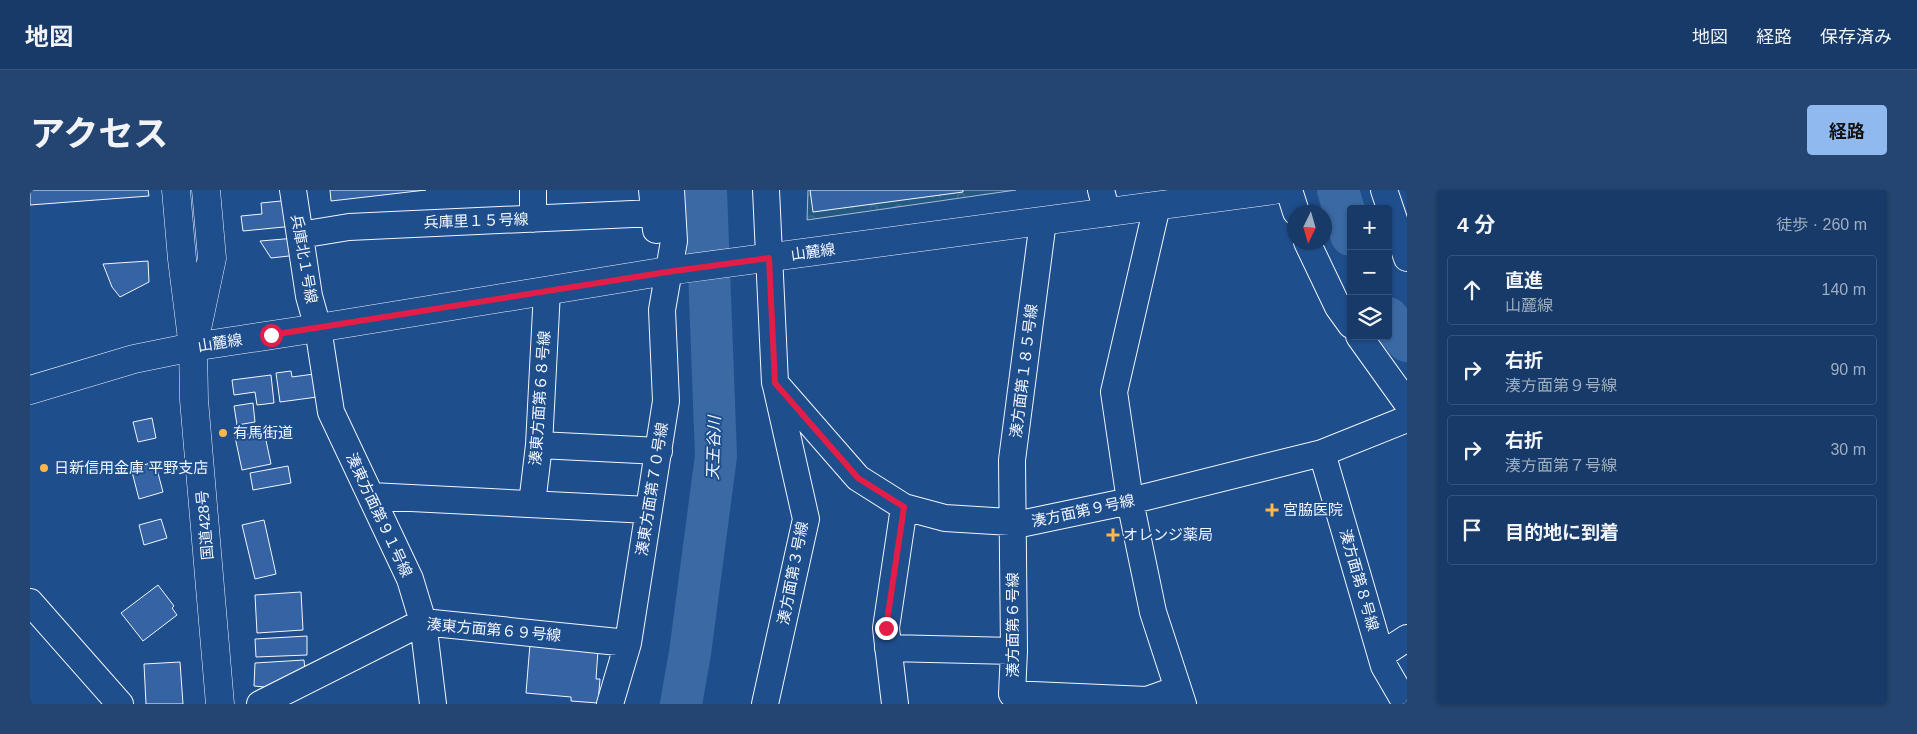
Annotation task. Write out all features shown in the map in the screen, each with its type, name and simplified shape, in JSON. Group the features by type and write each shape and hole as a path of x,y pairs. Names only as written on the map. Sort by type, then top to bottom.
{"main road":[{"name":"国道428号","path":"176,190 193,347 194,400 220,704"},
{"name":"国道428号","path":"193,347 212,258 206,190"},
{"name":"山麓線","path":"30,390 134,359 193,347 697,267 1042,221 1104,201 1157,206 1245,192 1274,190"}],"street":[{"name":"兵庫北１号線","path":"293,190 309,296 318,328"},
{"path":"533,190 533,219"},
{"name":"湊東方面第７０号線","path":"610,704 628,642 666,401 662,310 667,272 674,241 671,190"},
{"path":"766,190 775,383"},
{"path":"1289,190 1294,205"},
{"path":"1384,190 1407,258"},
{"name":"兵庫里１５号線","path":"300,235 349,226 533,219 653,202"},
{"path":"653,202 658,245 667,272"},
{"path":"1047,700 1147,700 1180,696 1153,612 1130,501 1114,392 1157,206"},
{"name":"湊方面第１８５号線","path":"1014,522 1012,460 1042,221"},
{"path":"1311,250 1338,307 1347,319"},
{"name":"湊東方面第６８号線","path":"532,504 539,445 547,291"},
{"name":"湊東方面第９１号線","path":"318,328 331,412 410,579 422,622 433,704"},
{"path":"1362,340 1407,403"},
{"name":"湊方面第９号線","path":"775,383 858,478 904,507 945,518 1025,524 1130,501 1322,453 1407,419"},
{"name":"湊方面第３号線","path":"765,704 806,519 775,383"},
{"path":"539,445 659,451"},
{"name":"湊方面第８号線","path":"1322,453 1384,666 1406,704"},
{"path":"370,496 649,510"},
{"path":"895,704 886,628 904,507"},
{"name":"湊方面第６号線","path":"1014,522 1012,694 1047,700"},
{"path":"30,602 120,704"},
{"name":"湊東方面第６９号線","path":"260,704 422,622 628,642"},
{"path":"1381,655 1407,638"},
{"path":"888,648 1014,651"}],"green space":[{"path":"808,190 1016,190 807,220"}],"building":[{"path":"30,190 148,190 149,196 30,205"},
{"path":"330,190 426,190 331,201"},
{"path":"810,190 963,190 963,192 813,212"},
{"path":"291,200 294,226 243,231 241,216 262,214 261,203"},
{"path":"296,238 298,255 271,258 260,241"},
{"path":"148,261 149,282 120,297 112,287 103,264"},
{"path":"291,371 292,377 314,374 317,397 280,402 276,373"},
{"path":"271,375 274,403 257,405 255,392 234,395 232,380"},
{"path":"253,403 255,422 237,425 234,406"},
{"path":"152,418 156,438 138,442 133,422"},
{"path":"264,431 271,464 242,470 235,437"},
{"path":"155,462 163,492 139,499 131,468"},
{"path":"288,466 291,483 253,490 250,473"},
{"path":"161,519 167,538 144,545 139,525"},
{"path":"264,520 276,574 255,579 242,525"},
{"path":"158,585 174,606 172,608 177,615 143,641 121,613"},
{"path":"301,592 303,630 257,633 255,595"},
{"path":"307,636 307,655 256,657 255,639"},
{"path":"530,644 598,650 596,679 600,679 598,703 571,701 571,697 526,693"},
{"path":"304,660 305,670 265,687 254,686 255,663"},
{"path":"180,662 183,704 146,704 144,664"}],"waterway":[{"name":"天王谷川","path":"681,704 690,653 716,456 706,190"},
{"path":"1338,190 1347,221"},
{"path":"1392,323 1407,341"}],"place":[{"name":"有馬街道","path":"223,433"},
{"name":"日新信用金庫 平野支店","path":"44,468"},
{"name":"宮脇医院","path":"1272,510"},
{"name":"オレンジ薬局","path":"1113,535"}],"route":[{"path":"271,335 667,272 769,258 775,383 858,478 904,507 886,628"}]}
